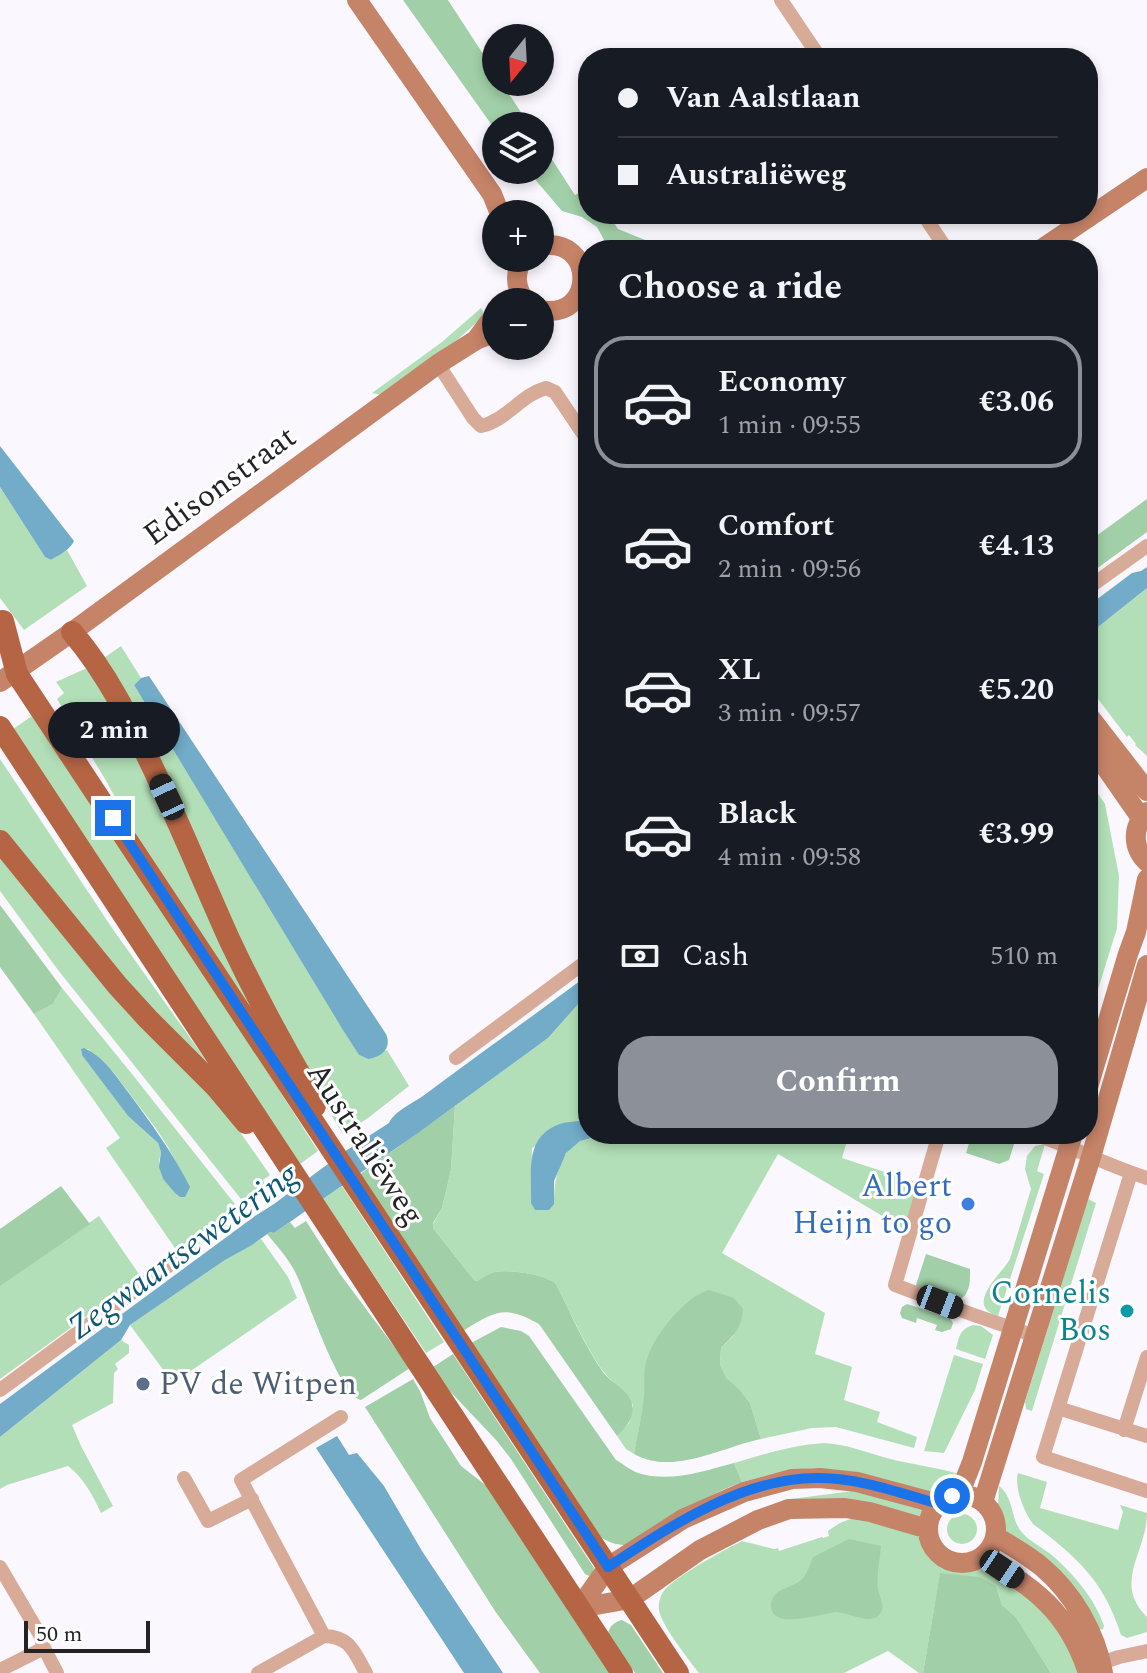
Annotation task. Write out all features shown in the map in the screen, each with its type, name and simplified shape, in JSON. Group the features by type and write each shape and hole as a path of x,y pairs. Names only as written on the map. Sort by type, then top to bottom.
{"main road":[{"path":"2,618 9,678"},
{"path":"72,632 128,715 231,942 280,1041 313,1097 321,1135"},
{"name":"Australiëweg","path":"0,649 9,678 39,709 678,1673"},
{"path":"2,730 622,1673"},
{"path":"0,841 117,985 216,1087 253,1131 283,1157"}],"street":[{"path":"357,0 499,200"},
{"path":"781,0 813,48"},
{"path":"1098,211 1147,178"},
{"path":"492,194 494,200"},
{"path":"1055,240 1079,224"},
{"path":"554,245 572,253 578,262"},
{"path":"554,311 578,305"},
{"name":"Edisonstraat","path":"476,340 482,332"},
{"name":"Edisonstraat","path":"9,678 438,364 482,338"},
{"path":"438,364 481,426 493,423 534,392 546,388 555,392 578,426"},
{"path":"1098,581 1147,546"},
{"path":"1098,728 1147,791"},
{"path":"1098,755 1144,815 1137,826 1136,844 1147,862"},
{"path":"1098,1054 1136,932 1147,879"},
{"path":"1098,1133 1147,965"},
{"path":"456,1058 578,967"},
{"path":"936,1144 895,1285 1035,1336"},
{"path":"959,1495 972,1462 1070,1144"},
{"path":"1076,1144 1091,1157 1147,1178"},
{"path":"983,1502 1095,1144"},
{"path":"1131,1173 1043,1457 1147,1491"},
{"path":"0,1390 194,1247"},
{"path":"1124,1430 1147,1357"},
{"path":"1058,1408 1147,1436"},
{"path":"324,1636 241,1480 341,1417"},
{"path":"184,1478 208,1521 252,1499"},
{"path":"579,1608 608,1567 683,1519 744,1492 792,1479 820,1478 857,1482 939,1504"},
{"path":"968,1495 983,1502 994,1517 995,1536 987,1551 981,1557 965,1562 943,1557 932,1545 928,1529 930,1515 939,1504 952,1496 968,1495"},
{"path":"579,1608 630,1599 700,1550 758,1520 789,1509 845,1508 928,1529"},
{"path":"995,1536 1042,1567 1057,1582 1084,1618 1095,1669"},
{"path":"981,1557 1025,1584 1055,1611 1095,1669"},
{"path":"0,1567 40,1635 57,1673"},
{"path":"258,1673 324,1636 337,1636 346,1642 366,1673"},
{"path":"0,1670 44,1648"},
{"path":"1095,1669 1147,1651"}],"green space":[{"path":"403,0 448,0 482,52 482,96 510,96 521,112 483,112"},
{"path":"554,163 575,195 578,193 578,216 562,211 539,184 554,184"},
{"path":"592,224 615,224 618,229 645,240 604,240"},
{"path":"481,308 482,318 456,341 381,395 372,393 442,342"},
{"path":"0,487 45,557 51,560 67,550 87,586 24,630 0,598"},
{"path":"1147,499 1147,532 1098,568 1098,535"},
{"path":"1147,588 1147,756 1129,735 1127,737 1098,699 1098,627"},
{"path":"121,646 141,678 134,685 359,1055 368,1059 387,1050 409,1086 343,1134 305,1073 245,958 210,867 133,704 104,658"},
{"path":"89,667 113,707 267,1034 131,826 57,699 64,693 56,682"},
{"path":"32,716 203,971 318,1151 300,1164 13,729"},
{"path":"0,759 112,928 220,1080 153,1017 0,834"},
{"path":"1098,794 1105,804 1119,876 1117,928 1098,990"},
{"path":"0,852 210,1089 270,1175 263,1180 266,1189 245,1204 58,970 0,891"},
{"path":"0,905 62,988 53,1004 34,1014 0,967"},
{"path":"62,988 238,1208 179,1254 106,1148 120,1138 34,1014 53,1004","holes":["88,1049 114,1073 168,1147 189,1187 180,1197 163,1179 158,1143 128,1116 81,1052"]},
{"path":"578,1004 578,1122 532,1148 531,1203 554,1204 556,1178 562,1161 578,1142 846,1144 842,1158 918,1183 906,1230 778,1154 722,1253 825,1313 815,1354 852,1367 844,1400 880,1412 877,1422 917,1437 914,1448 836,1427 812,1428 761,1439 750,1403 726,1379 720,1364 721,1348 734,1335 647,1359 644,1402 634,1454 617,1436 629,1423 633,1405 600,1367 556,1284 536,1275 508,1271 494,1272 474,1280 433,1228 442,1208 451,1170 455,1106 548,1038"},
{"path":"455,1106 451,1170 442,1208 433,1228 474,1280 494,1272 508,1271 536,1275 556,1284 596,1362 630,1399 633,1409 631,1418 617,1436 539,1324 508,1312 492,1315 463,1331 359,1175"},
{"path":"969,1144 1014,1144 1009,1160 999,1164 966,1153"},
{"path":"1045,1144 1037,1171 1044,1174 998,1316 988,1311 984,1297 1010,1259 1031,1189 1025,1169 1027,1156 1035,1146"},
{"path":"61,1186 90,1224 0,1286 0,1229"},
{"path":"342,1186 444,1342 426,1353 323,1199"},
{"path":"1088,1199 1096,1203 1032,1411 1026,1409 1025,1402"},
{"path":"99,1216 141,1277 0,1379 0,1285"},
{"path":"306,1221 340,1274 410,1368 361,1400 352,1394 333,1364 293,1268 267,1234 290,1222 295,1228"},
{"path":"261,1239 288,1277 297,1298 179,1379 170,1379 130,1325"},
{"path":"926,1254 970,1269 969,1284 961,1299 946,1299 915,1288"},
{"path":"709,1290 734,1298 743,1309 736,1331 721,1348 720,1364 726,1378 750,1403 761,1439 681,1461 649,1460 634,1454 643,1404 645,1368 651,1350 663,1329 681,1308"},
{"path":"907,1304 950,1318 953,1323 951,1329 942,1332 935,1330 937,1325 917,1318 916,1323 902,1318 902,1307"},
{"path":"973,1325 981,1326 993,1335 985,1359 956,1349 963,1331"},
{"path":"501,1327 529,1336 616,1460 638,1473 662,1477 734,1463 742,1482 699,1502 632,1545 610,1542 599,1536 471,1343"},
{"path":"121,1340 129,1345 129,1353 115,1364 118,1369 114,1373 113,1403 72,1425 113,1506 101,1513 83,1482 68,1466 0,1489 0,1437"},
{"path":"453,1354 594,1568 589,1576 511,1459 444,1385 433,1367"},
{"path":"954,1355 983,1364 975,1390 944,1453 924,1451"},
{"path":"413,1379 430,1418 461,1466 488,1487 611,1673 540,1673 495,1611 365,1407"},
{"path":"824,1443 962,1475 950,1488 934,1495 834,1470 812,1468 784,1471 742,1482 734,1463 767,1453"},
{"path":"1018,1473 1047,1482 1040,1508 1118,1530 1123,1512 1120,1505 1147,1513 1134,1567 1132,1592 1147,1617 1147,1632 1127,1638 1121,1635 1106,1600 1087,1572 1076,1559 1033,1524 1023,1506"},
{"path":"999,1486 1007,1495 1020,1530 1077,1580 1095,1606 1103,1629 1099,1630 1005,1531 998,1506"},
{"path":"853,1491 924,1507 919,1521 783,1503 783,1500"},
{"path":"962,1514 973,1518 977,1529 973,1540 962,1544 951,1540 947,1529 951,1518"},
{"path":"864,1517 917,1535 942,1564 957,1570 987,1569 1039,1601 1084,1673 1051,1673 1016,1617 1002,1605 996,1586 940,1574 923,1673 888,1651 844,1673 699,1673 661,1616 660,1601 669,1586 700,1564 742,1541 778,1548 779,1551 829,1536 828,1531 841,1523"},
{"path":"849,1539 881,1546 878,1589 882,1606 877,1617 866,1619 835,1612 787,1619 773,1613 772,1599 802,1579 813,1557"},
{"path":"940,1573 979,1577 996,1586 1002,1605 1016,1617 1051,1673 923,1673"},
{"path":"622,1620 631,1625 663,1673 635,1673 608,1633 613,1625"}],"water":[{"path":"0,446 74,541 67,550 51,560 45,557 0,487"},
{"path":"1147,567 1147,588 1098,627 1098,598 1132,573"},
{"path":"149,676 386,1034 387,1048 378,1056 368,1059 359,1055 134,685 141,678"},
{"path":"578,982 578,1004 548,1038 274,1233 270,1232 225,1260 130,1325 121,1340 0,1437 0,1404"},
{"path":"84,1048 109,1067 161,1138 190,1187 185,1197 175,1193 163,1179 158,1143 128,1116 82,1055 81,1049"},
{"path":"578,1121 578,1143 566,1153 554,1181 554,1204 549,1210 535,1210 531,1203 531,1169 535,1148 546,1131"},
{"path":"337,1436 349,1455 357,1453 384,1486 422,1551 503,1673 464,1673 316,1448"}],"place":[{"name":"Albert Heijn to go","path":"968,1204"},
{"name":"Cornelis Bos","path":"1127,1311"},
{"name":"PV de Witpen","path":"143,1384"}],"route":[{"path":"113,818 608,1567 683,1519 744,1492 792,1479 840,1479 939,1504 952,1496"}],"water label":[{"name":"Zegwaartsewetering","path":"183,1252"}]}
